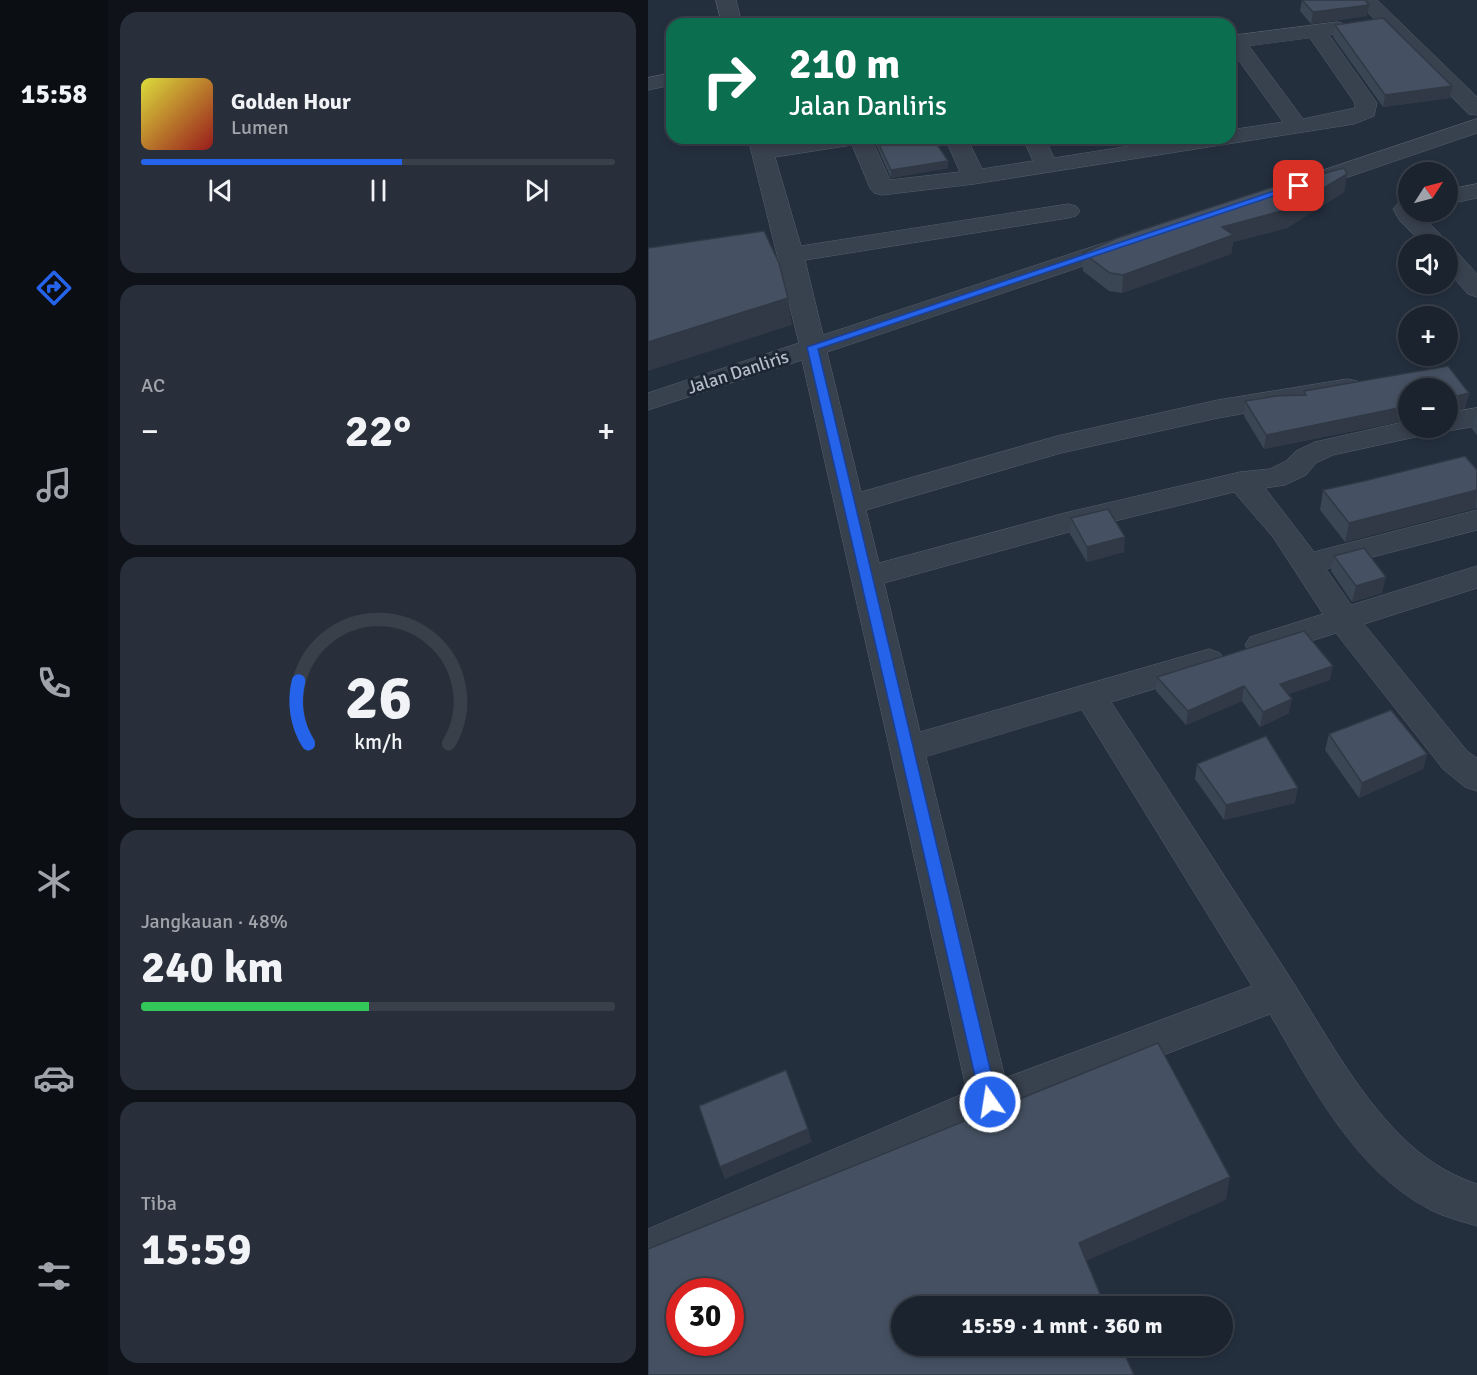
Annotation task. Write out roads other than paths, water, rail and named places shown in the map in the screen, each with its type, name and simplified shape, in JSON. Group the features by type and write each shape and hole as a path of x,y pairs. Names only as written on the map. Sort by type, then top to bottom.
{"street":[{"path":"726,0 730,18"},
{"path":"1366,0 1477,109"},
{"path":"1236,41 1380,23"},
{"path":"1316,31 1366,103 1379,134"},
{"path":"1236,47 1297,126"},
{"path":"648,84 666,81"},
{"path":"1236,136 1297,126 1379,134 1477,126"},
{"path":"1275,194 1379,134"},
{"path":"861,144 885,199 974,177 1046,166 1120,146 1145,144"},
{"path":"959,144 974,177"},
{"path":"1037,144 1046,166"},
{"path":"760,145 791,255 990,1102"},
{"path":"1458,195 1477,191"},
{"path":"791,255 1068,211"},
{"path":"1414,222 1426,234"},
{"name":"Jalan Danliris","path":"648,402 1151,235"},
{"path":"1459,259 1477,289"},
{"path":"850,505 1057,445 1218,409 1370,383"},
{"path":"1458,420 1477,417"},
{"path":"867,577 1065,523 1240,481 1275,478 1296,468 1306,457 1324,448 1398,432"},
{"path":"1240,481 1256,495 1308,563 1344,620 1455,760 1477,777"},
{"path":"1308,563 1373,549 1477,520"},
{"path":"908,749 1091,697 1477,577"},
{"path":"1091,697 1353,1108 1386,1150 1412,1174 1439,1192 1461,1202 1477,1205"},
{"path":"648,1251 990,1102 1152,1043 1278,993"}]}
